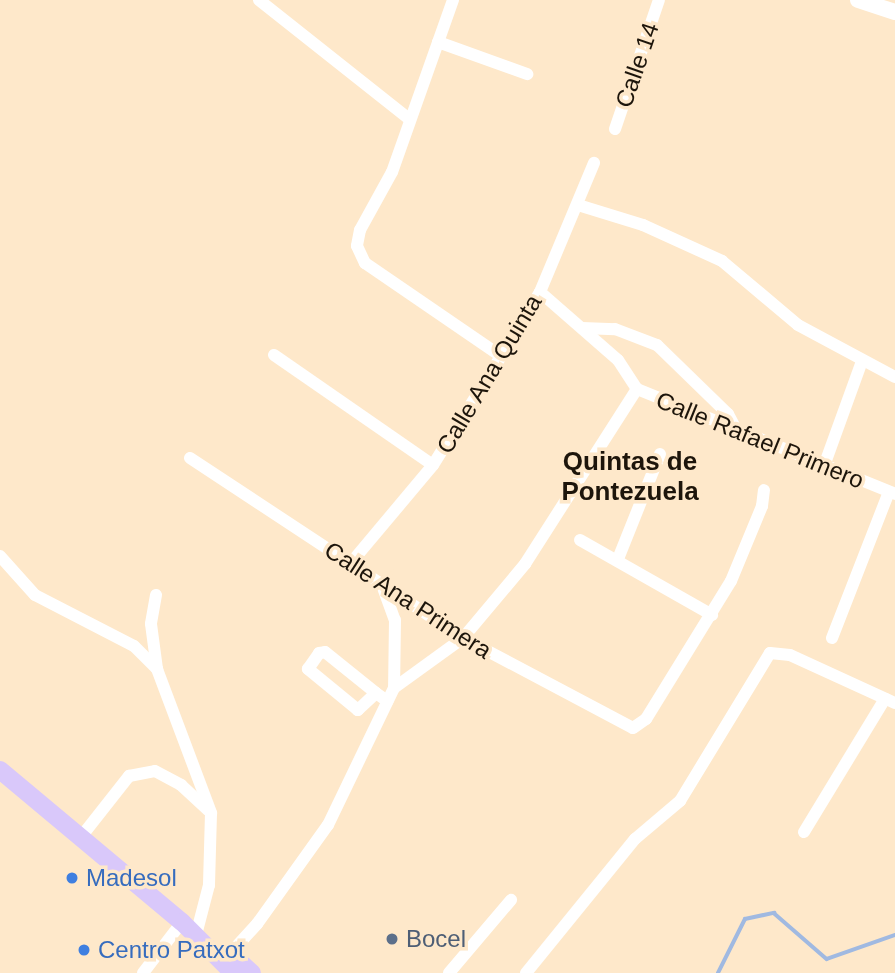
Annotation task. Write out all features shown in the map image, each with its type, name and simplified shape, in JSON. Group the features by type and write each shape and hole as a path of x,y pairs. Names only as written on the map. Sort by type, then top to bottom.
{"main road":[{"path":"0,769 182,922 229,966 243,965 252,973"}],"street":[{"path":"259,0 409,119"},
{"path":"453,0 392,172 360,230 357,246 365,263 501,356"},
{"name":"Calle 14","path":"615,129 659,0"},
{"path":"858,0 895,12"},
{"path":"439,42 527,74"},
{"name":"Calle Ana Quinta","path":"350,564 433,465 540,292 594,163"},
{"path":"578,205 643,225 722,261 798,325 895,377"},
{"name":"Calle Rafael Primero","path":"540,292 618,360 637,390 892,493"},
{"path":"582,328 607,328 657,345 728,414 737,431"},
{"path":"274,355 433,465"},
{"path":"824,466 862,361"},
{"path":"229,966 328,825 394,688 463,638 526,564 637,390"},
{"path":"618,559 660,454"},
{"name":"Calle Ana Primera","path":"190,458 463,638 634,728 646,719 712,615"},
{"path":"580,540 618,559 712,615 747,548 764,489"},
{"path":"832,638 892,493"},
{"path":"0,556 36,595 134,646 157,669"},
{"path":"382,585 395,620 394,688"},
{"path":"156,595 151,624 157,669 211,813 209,885 196,935"},
{"path":"376,693 358,710 308,668 322,651 387,701"},
{"path":"526,973 635,839 680,801 770,653 790,655 890,701 804,832"},
{"path":"81,837 129,776 155,771 181,785 211,813"},
{"path":"449,973 511,900"},
{"path":"143,973 182,922"}],"waterway":[{"path":"718,973 745,919 774,913 827,959 895,935"}],"place":[{"name":"Madesol","path":"72,878"},
{"name":"Bocel","path":"392,939"},
{"name":"Centro Patxot","path":"84,950"}],"district":[{"name":"Quintas de Pontezuela","path":"630,477"}]}
